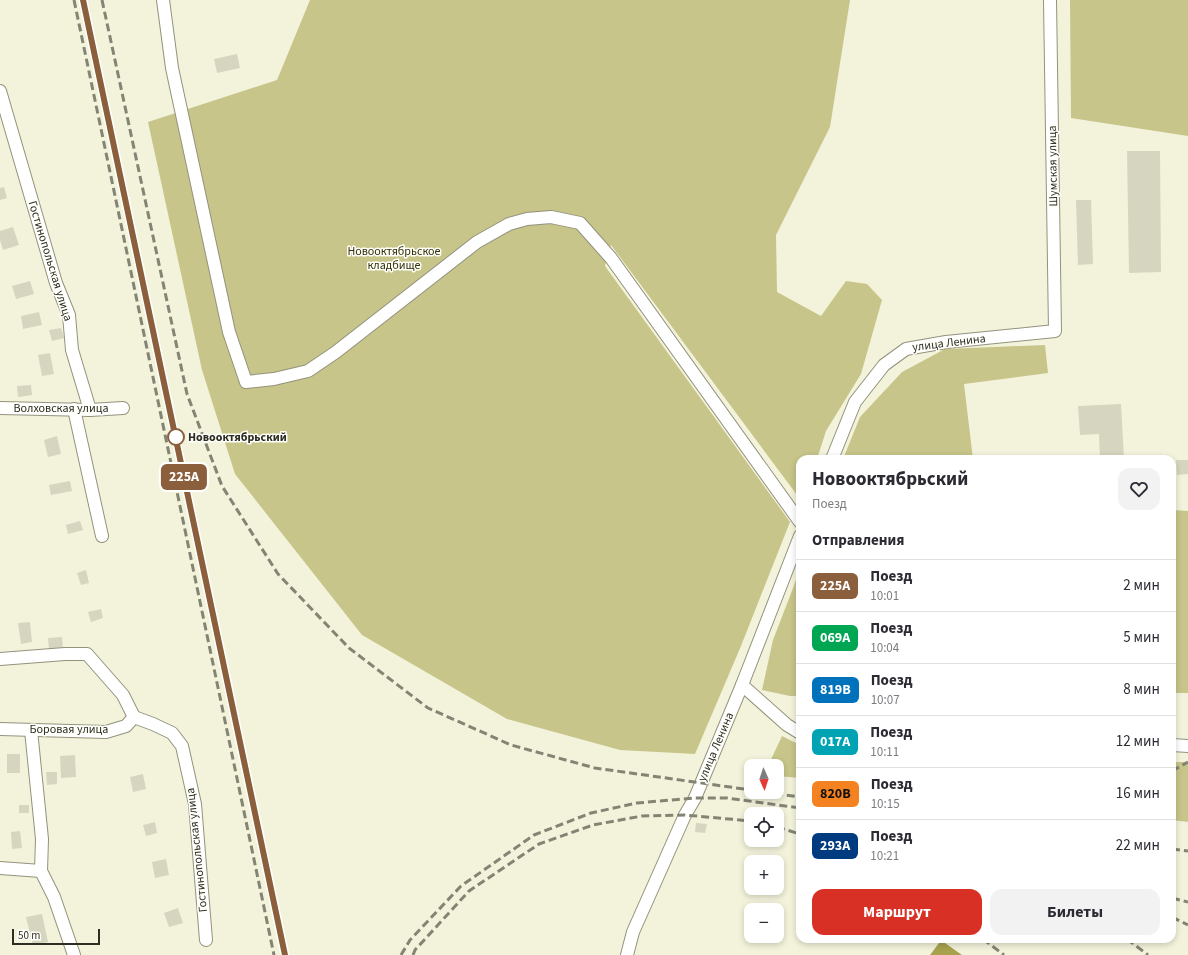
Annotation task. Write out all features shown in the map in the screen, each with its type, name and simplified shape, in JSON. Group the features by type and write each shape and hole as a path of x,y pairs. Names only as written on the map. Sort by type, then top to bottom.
{"street":[{"path":"163,0 172,68 229,332 246,382 274,379 308,371 336,352 477,242 509,224 527,219 551,217 580,223 611,258 796,516"},
{"name":"Шумская улица","path":"1050,0 1056,331"},
{"name":"Гостинопольская улица","path":"0,91 56,283 69,315 72,350 90,410"},
{"name":"улица Ленина","path":"834,455 855,402 884,365 906,349 946,342 1056,331"},
{"name":"Волховская улица","path":"0,408 90,410 123,408"},
{"path":"74,409 102,536"},
{"name":"улица Ленина","path":"627,955 633,932 685,815 695,798 742,686 796,546"},
{"path":"0,659 65,654 87,654 124,695 134,717"},
{"path":"742,686 787,725 796,731"},
{"name":"Гостинопольская улица","path":"134,717 172,733 182,746 195,804 206,940"},
{"name":"Боровая улица","path":"0,729 106,732 126,726 134,717"},
{"path":"30,730 42,839 41,871 54,897 74,955"},
{"path":"1176,745 1188,746"},
{"path":"0,868 41,871"}],"green space":[{"name":"Новооктябрьское кладбище","path":"310,0 850,0 830,127 776,235 777,292 821,316 846,281 867,284 882,300 861,374 826,431 818,455 796,455 796,494 611,245 605,266 790,522 741,646 695,754 620,750 507,719 362,635 235,474 202,370 148,122 277,80"},
{"path":"1070,0 1188,0 1188,136 1071,118"},
{"path":"1045,345 1048,373 964,384 973,455 845,455 860,417 902,372 945,349"},
{"path":"1176,510 1188,511 1188,693 1176,693"},
{"path":"796,580 796,696 762,690 773,640"},
{"path":"782,736 796,743 796,778 784,777 784,759 771,759"},
{"path":"1176,762 1188,762 1188,822 1176,820"}],"shaded area":[{"path":"939,943 945,943 962,955 930,955"}],"building":[{"path":"237,54 240,68 217,73 214,59"},
{"path":"1127,151 1160,151 1161,272 1129,273"},
{"path":"4,187 7,198 0,200 0,188"},
{"path":"1076,200 1091,200 1093,264 1078,265"},
{"path":"13,227 19,245 3,250 0,240 0,231"},
{"path":"30,281 34,294 16,299 12,286"},
{"path":"39,312 42,325 23,329 21,316"},
{"path":"61,328 64,338 52,341 49,330"},
{"path":"50,353 54,374 42,376 38,355"},
{"path":"31,385 32,395 18,397 17,386"},
{"path":"1121,404 1124,455 1100,455 1099,434 1080,435 1078,406"},
{"path":"57,436 61,454 48,457 44,440"},
{"path":"1176,460 1188,460 1188,474 1177,475"},
{"path":"70,481 72,491 51,495 49,485"},
{"path":"80,521 83,530 68,534 66,525"},
{"path":"86,570 89,583 81,585 77,573"},
{"path":"101,609 103,618 91,622 88,612"},
{"path":"30,622 32,642 21,644 18,623"},
{"path":"62,637 63,648 49,649 48,638"},
{"path":"7,754 20,754 20,773 7,773"},
{"path":"75,755 76,777 61,778 60,756"},
{"path":"46,772 57,772 57,784 47,785"},
{"path":"143,774 146,789 133,792 130,777"},
{"path":"19,805 29,805 29,813 19,813"},
{"path":"155,822 157,833 146,836 143,825"},
{"path":"696,823 707,824 705,833 695,832"},
{"path":"20,831 22,848 12,849 11,832"},
{"path":"166,859 169,875 155,878 152,862"},
{"path":"178,908 183,923 169,927 164,913"},
{"path":"42,914 48,942 33,945 26,917"}],"railway":[{"path":"74,0 274,955"},
{"path":"83,0 285,955"},
{"path":"102,0 187,394 222,486 278,574 349,648 428,708 511,745 595,768 744,789"},
{"path":"1176,769 1188,762"},
{"path":"784,795 796,796"},
{"path":"401,955 410,940 461,886 534,835 591,813 637,803 695,798 727,798 796,807"},
{"path":"413,955 415,950 469,891 539,844 593,825 642,816 685,815 744,820"},
{"path":"784,829 796,833"},
{"path":"1176,850 1188,851"},
{"path":"1176,899 1188,902"},
{"path":"1176,919 1188,925"},
{"path":"988,943 1004,955"},
{"path":"1132,943 1148,955"}],"train":[{"name":"225А","path":"83,0 285,955"}],"place":[{"name":"Новооктябрьский","path":"176,437"}]}
